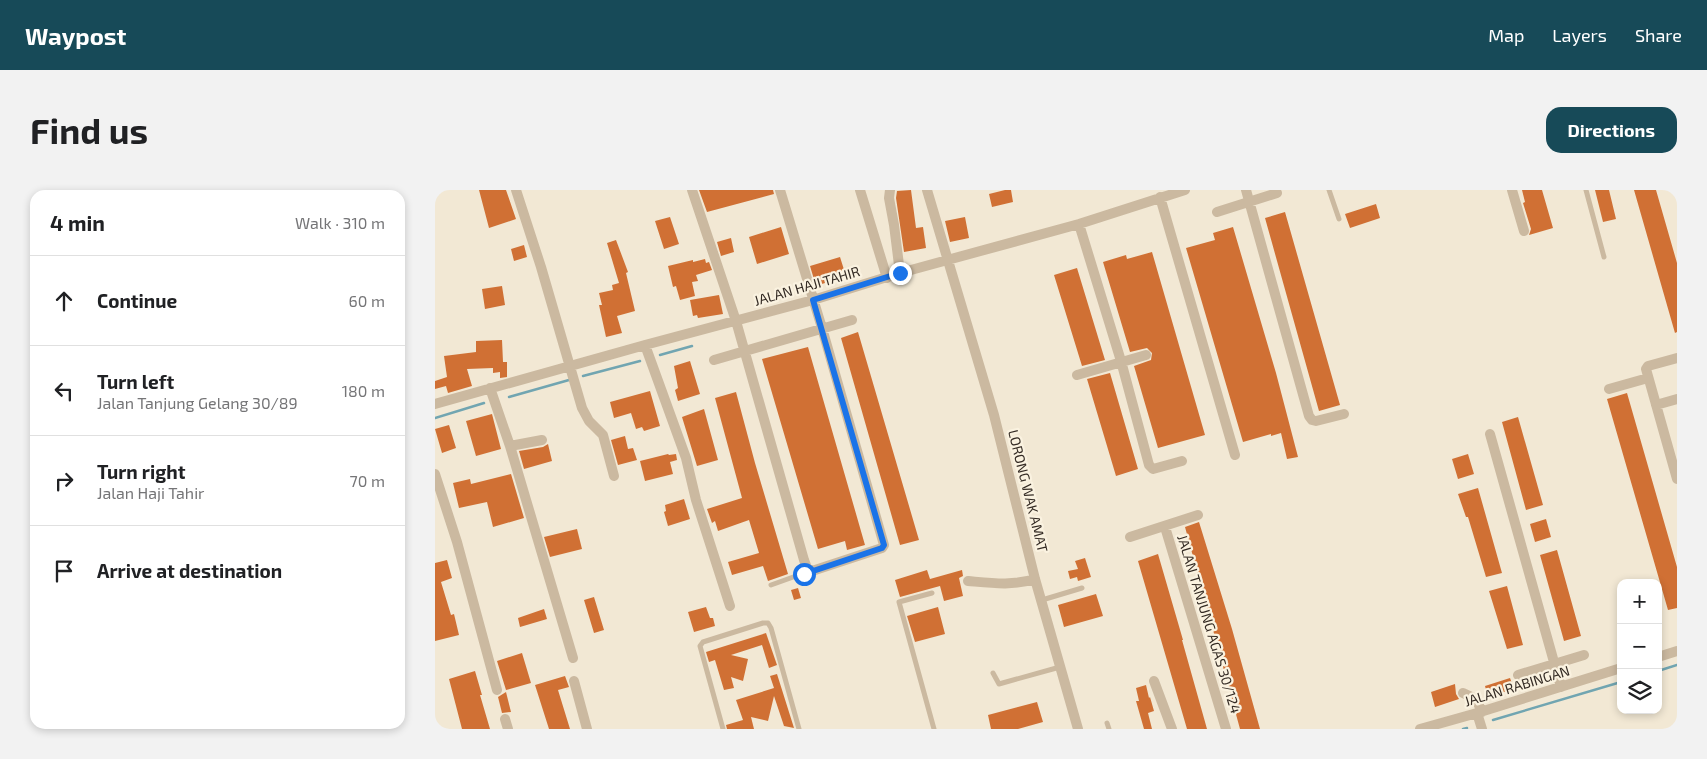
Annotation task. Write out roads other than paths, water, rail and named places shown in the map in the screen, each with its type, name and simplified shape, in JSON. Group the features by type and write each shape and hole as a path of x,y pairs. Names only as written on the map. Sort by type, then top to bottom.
{"street":[{"path":"516,190 541,267 582,408 589,421 603,435 614,476"},
{"path":"692,190 736,321 804,560 807,568 811,571 882,548 883,540 780,190"},
{"path":"861,190 887,278"},
{"path":"890,190 889,198 900,273"},
{"name":"LORONG WAK AMAT","path":"927,190 994,415 1035,579 1043,600 1079,729"},
{"name":"JALAN HAJI TAHIR","path":"435,404 813,300 900,273 1079,224 1156,195 1185,190"},
{"path":"1246,190 1309,416 1312,420 1316,421 1344,414"},
{"path":"1512,190 1524,231"},
{"path":"1217,212 1277,193"},
{"path":"1156,195 1235,455"},
{"path":"1079,224 1121,361 1149,465 1153,469 1182,461"},
{"path":"714,360 852,320"},
{"path":"645,345 686,458 696,500 730,606"},
{"path":"1077,375 1121,361 1146,356"},
{"path":"1677,358 1648,366 1646,369 1677,478"},
{"path":"1609,389 1648,378"},
{"path":"489,388 510,446 573,658"},
{"path":"1656,405 1677,399"},
{"path":"1490,434 1561,686"},
{"path":"510,446 542,440"},
{"path":"435,474 457,542 497,690"},
{"path":"1130,537 1198,515"},
{"name":"JALAN TANJUNG AGAS 30/124","path":"1165,527 1226,729"},
{"path":"968,581 1022,583 1035,579"},
{"path":"1662,656 1677,652"},
{"path":"1518,675 1584,655"},
{"name":"JALAN RABINGAN","path":"1420,729 1479,713 1618,669"},
{"path":"1154,681 1172,729"},
{"path":"574,682 587,729"},
{"path":"1463,693 1476,699 1482,729"}],"lane":[{"path":"1329,190 1339,220"},
{"path":"1586,190 1605,257"},
{"path":"771,585 811,571"},
{"path":"1043,600 1082,588"},
{"path":"932,593 899,602 935,729"},
{"path":"723,729 700,646 703,642 768,623 799,729"},
{"path":"993,673 999,684 1061,667"}],"waterway":[{"path":"660,355 692,346"},
{"path":"583,376 640,361"},
{"path":"509,397 569,380"},
{"path":"435,418 484,403"},
{"path":"1662,670 1677,665"},
{"path":"1493,720 1617,683"},
{"path":"1463,729 1467,728"}]}
